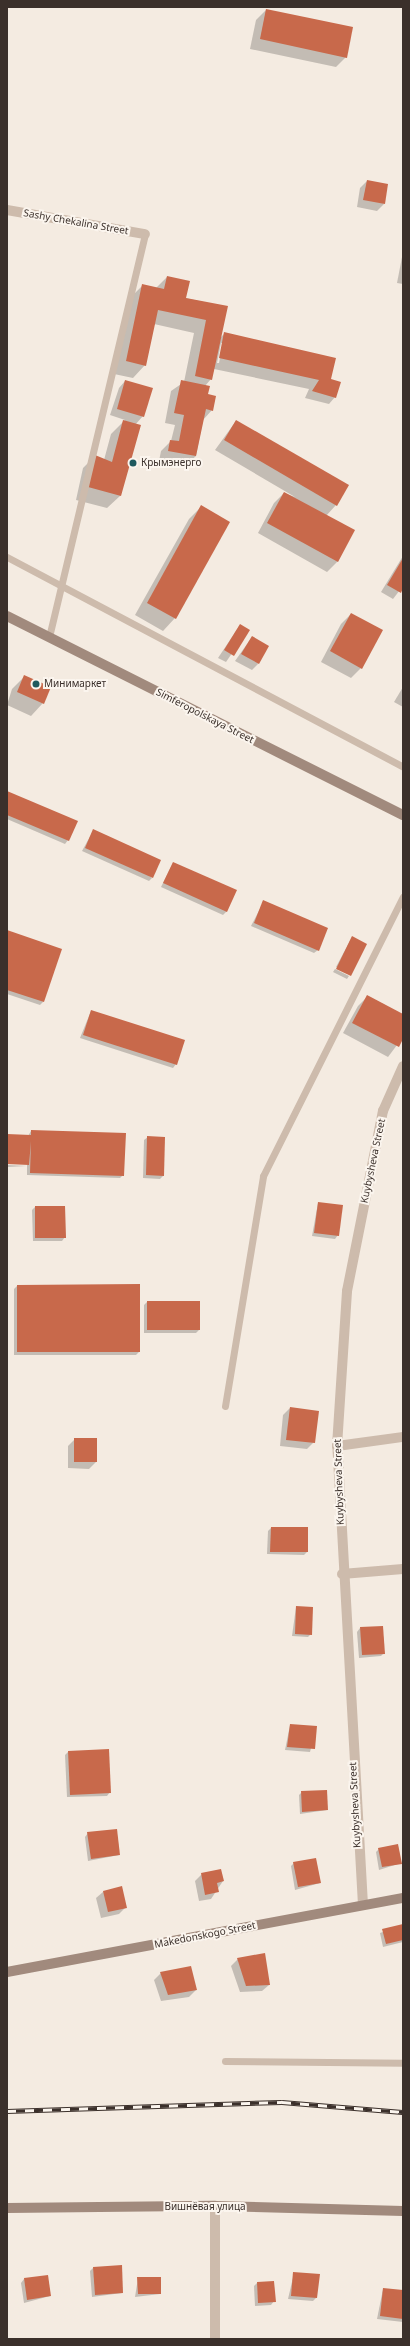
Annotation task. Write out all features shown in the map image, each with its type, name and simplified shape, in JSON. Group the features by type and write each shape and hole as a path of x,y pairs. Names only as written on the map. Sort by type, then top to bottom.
{"main road":[{"name":"Simferopolskaya Street","path":"7,616 403,815"},
{"name":"Makedonskogo Street","path":"7,1972 403,1898"},
{"name":"Вишнёвая улица","path":"7,2208 215,2206 403,2211"}],"street":[{"name":"Sashy Chekalina Street","path":"7,210 145,234"},
{"name":"Kuybysheva Street","path":"363,1905 342,1574 337,1446 347,1291 383,1111 403,1066"},
{"path":"337,1446 403,1437"},
{"path":"342,1574 403,1569"},
{"path":"215,2206 215,2339"}],"lane":[{"path":"49,637 63,587 96,430 145,234"},
{"path":"7,557 403,767"},
{"path":"225,1406 262,1176 403,898"},
{"path":"225,2061 403,2063"}],"building":[{"path":"266,9 353,27 347,58 260,39"},
{"path":"367,180 388,184 385,204 363,200"},
{"path":"167,276 190,281 186,298 228,306 212,380 195,376 206,320 158,310 146,366 126,361 142,284 164,289"},
{"path":"224,332 336,358 331,379 341,382 336,398 312,391 319,380 219,358"},
{"path":"125,380 153,388 144,417 117,409"},
{"path":"181,380 210,386 208,394 216,396 213,411 206,409 196,456 168,451 170,440 179,441 184,415 174,413"},
{"path":"123,420 141,425 121,496 88,487 95,455 112,462"},
{"path":"236,420 349,485 337,506 224,440"},
{"path":"284,492 355,530 338,562 267,523"},
{"path":"201,505 230,522 176,619 147,603"},
{"path":"403,558 403,588 401,593 387,585"},
{"path":"351,613 383,630 362,669 330,651"},
{"path":"240,624 250,630 234,656 224,650"},
{"path":"252,636 269,646 259,664 241,654"},
{"path":"24,675 51,687 44,704 17,692"},
{"path":"7,791 78,821 69,841 7,815"},
{"path":"93,829 161,860 153,878 85,848"},
{"path":"173,862 237,890 227,912 163,883"},
{"path":"263,900 328,928 319,951 254,923"},
{"path":"7,930 62,949 44,1002 7,990"},
{"path":"352,936 367,944 351,976 336,969"},
{"path":"367,995 403,1014 403,1039 399,1047 352,1023"},
{"path":"91,1010 185,1040 177,1065 83,1035"},
{"path":"31,1130 126,1133 124,1176 30,1173 31,1141 29,1165 7,1164 7,1134 31,1135"},
{"path":"147,1136 165,1137 164,1176 146,1175"},
{"path":"318,1202 343,1205 339,1236 314,1233"},
{"path":"35,1206 65,1206 66,1238 35,1238"},
{"path":"140,1284 140,1352 17,1352 17,1285"},
{"path":"147,1301 200,1301 200,1330 147,1330"},
{"path":"290,1407 319,1411 315,1443 286,1440"},
{"path":"74,1438 97,1438 97,1462 74,1462"},
{"path":"271,1527 308,1527 308,1552 270,1552"},
{"path":"296,1606 313,1607 312,1635 295,1634"},
{"path":"383,1626 385,1654 362,1655 360,1627"},
{"path":"290,1724 317,1726 315,1749 287,1747"},
{"path":"109,1749 111,1793 70,1795 68,1751"},
{"path":"327,1790 328,1810 302,1812 301,1791"},
{"path":"117,1829 120,1855 91,1859 87,1832"},
{"path":"398,1844 402,1864 382,1867 378,1848"},
{"path":"316,1858 321,1883 298,1887 293,1862"},
{"path":"221,1869 224,1881 217,1883 219,1892 205,1895 201,1873"},
{"path":"122,1886 127,1908 108,1912 103,1891"},
{"path":"403,1924 403,1940 386,1944 382,1929"},
{"path":"265,1953 270,1985 246,1986 237,1958"},
{"path":"191,1966 197,1990 168,1995 160,1972"},
{"path":"122,2265 123,2293 95,2295 93,2267"},
{"path":"293,2272 320,2274 317,2298 291,2296"},
{"path":"48,2275 51,2296 27,2300 24,2278"},
{"path":"137,2277 161,2277 161,2294 138,2294"},
{"path":"274,2281 276,2302 258,2303 257,2282"},
{"path":"383,2288 403,2290 403,2319 380,2316"}],"railway":[{"path":"7,2111 282,2102 403,2112"}],"place":[{"name":"Крымэнерго","path":"133,463"},
{"name":"Минимаркет","path":"36,684"}]}
